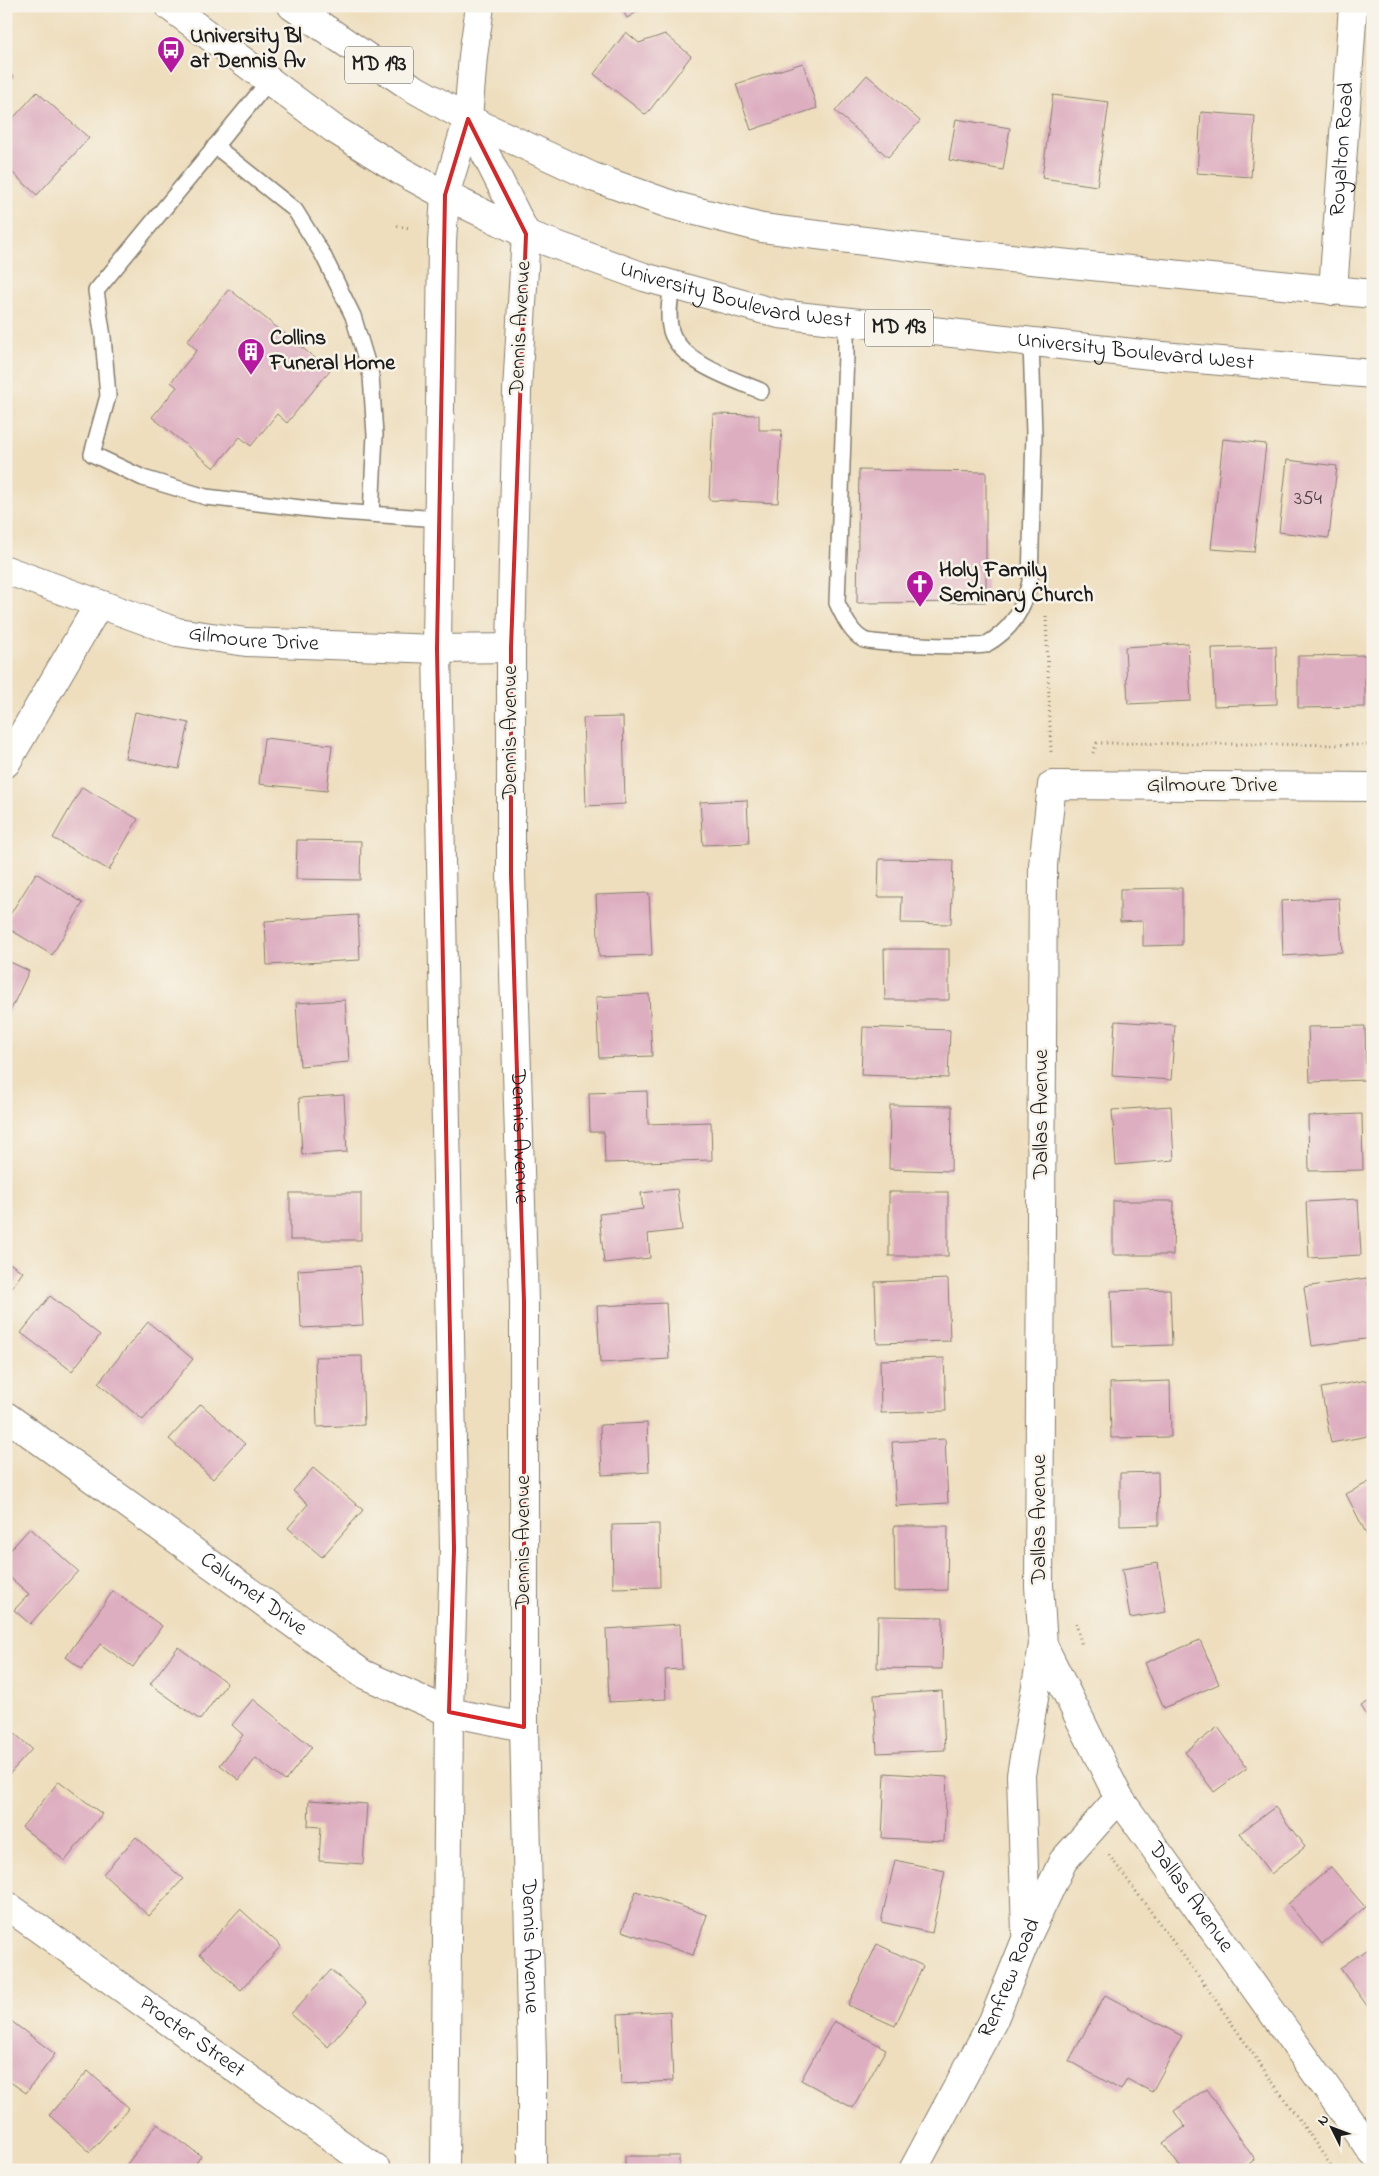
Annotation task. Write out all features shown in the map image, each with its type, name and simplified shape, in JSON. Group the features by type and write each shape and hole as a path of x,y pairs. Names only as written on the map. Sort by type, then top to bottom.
{"street":[{"name":"University Boulevard West","path":"169,6 334,129 401,171 445,195 526,234 644,277 779,314 1031,342 1373,374"},
{"name":"MD 193","path":"292,6 411,87 468,119 594,177 672,206 762,228 959,254 1373,294"},
{"path":"445,2170 449,1712 454,1549 437,650 439,519 445,195 468,119 473,56 480,6"},
{"name":"Royalton Road","path":"1333,291 1353,6"},
{"name":"Dennis Avenue","path":"468,119 526,234 517,391 511,648 511,874 524,1302 524,1727 532,2061 532,2170"},
{"name":"Gilmoure Drive","path":"6,570 177,632 246,642 437,650 511,648"},
{"path":"6,763 98,604"},
{"name":"Gilmoure Drive","path":"1052,786 1373,787"},
{"name":"Dallas Avenue","path":"1052,786 1043,875 1039,1586 1043,1645 1119,1798 1373,2153"},
{"name":"Calumet Drive","path":"6,1416 363,1674 449,1712 524,1727"},
{"path":"1027,1937 1021,1776 1043,1645"},
{"name":"Renfrew Road","path":"913,2170 993,2021 1027,1937 1063,1861 1119,1798"},
{"name":"Procter Street","path":"6,1905 377,2170"}],"lane":[{"path":"269,80 96,291 103,336 108,396 92,454 143,478 206,497 439,519"},
{"path":"215,146 295,210 323,255 353,316 371,376 375,435 371,514"},
{"path":"672,285 670,322 676,343 715,372 762,391"},
{"path":"846,322 837,603 848,624 863,640 882,643 984,646 1010,626 1025,603 1030,582 1033,483 1034,424 1031,342"}],"path":[{"path":"397,226 416,230"},
{"path":"1046,614 1052,786"},
{"path":"1079,786 1097,743 1373,745"},
{"path":"1074,1616 1083,1650"},
{"path":"1091,1831 1205,1985 1334,2170"}],"highlighted area":[{"path":"468,119 526,234 511,648 511,874 524,1302 524,1727 449,1712 454,1549 437,649 445,195"}],"building":[{"path":"620,6 647,6 627,18"},
{"path":"626,32 639,43 665,34 691,56 646,115 594,74"},
{"path":"803,63 817,108 751,130 736,84"},
{"path":"6,70 14,77 6,86"},
{"path":"867,75 920,121 888,157 835,111"},
{"path":"37,92 89,138 37,195 6,167 6,126"},
{"path":"1053,95 1109,102 1097,186 1042,178"},
{"path":"1201,112 1255,116 1251,177 1197,173"},
{"path":"956,119 1010,128 1003,170 949,160"},
{"name":"Collins Funeral Home","path":"229,289 330,370 287,423 277,414 251,446 240,437 214,468 152,417 177,387 171,382 197,350 187,341"},
{"path":"713,414 759,415 759,430 782,430 778,503 709,500"},
{"path":"1223,439 1266,444 1254,552 1211,549"},
{"path":"1287,460 1337,466 1329,538 1279,532"},
{"path":"859,470 986,472 986,602 857,603"},
{"path":"1188,643 1191,701 1128,704 1125,647"},
{"path":"1276,646 1277,704 1214,706 1212,648"},
{"path":"1365,655 1365,707 1298,708 1298,656"},
{"path":"135,712 189,723 179,769 125,758"},
{"path":"623,717 625,804 586,806 583,718"},
{"path":"264,738 332,745 327,791 259,784"},
{"path":"82,787 138,819 109,870 53,838"},
{"path":"747,800 749,843 703,845 700,802"},
{"path":"297,840 361,841 360,880 296,879"},
{"path":"879,859 953,860 951,924 901,923 902,897 878,897"},
{"path":"36,873 83,903 52,955 6,927 6,921"},
{"path":"1182,888 1182,945 1143,946 1143,921 1120,922 1120,889"},
{"path":"649,893 652,955 599,957 596,895"},
{"path":"1339,898 1342,952 1283,956 1281,901"},
{"path":"358,915 360,960 267,965 265,921"},
{"path":"884,949 949,949 949,1000 885,1000"},
{"path":"6,960 29,971 6,1020"},
{"path":"649,994 652,1056 599,1058 596,997"},
{"path":"345,1000 349,1062 300,1066 296,1003"},
{"path":"1115,1021 1175,1025 1171,1080 1112,1076"},
{"path":"1365,1026 1366,1080 1310,1082 1308,1027"},
{"path":"863,1027 950,1030 948,1078 861,1075"},
{"path":"647,1091 648,1124 711,1122 712,1160 605,1163 604,1132 590,1132 589,1093"},
{"path":"344,1095 347,1152 302,1155 299,1098"},
{"path":"890,1105 952,1106 951,1171 889,1169"},
{"path":"1171,1106 1174,1160 1116,1165 1112,1110"},
{"path":"1362,1114 1363,1170 1309,1171 1308,1116"},
{"path":"677,1189 682,1230 648,1234 650,1258 604,1263 599,1214 643,1209 641,1193"},
{"path":"889,1192 948,1192 948,1256 889,1256"},
{"path":"290,1193 361,1193 361,1240 290,1240"},
{"path":"1358,1199 1361,1255 1309,1258 1306,1202"},
{"path":"1113,1201 1174,1201 1173,1255 1113,1255"},
{"path":"6,1261 23,1272 6,1295"},
{"path":"360,1266 363,1325 301,1328 298,1270"},
{"path":"1367,1278 1373,1320 1373,1338 1312,1346 1304,1287"},
{"path":"948,1279 950,1341 877,1343 875,1282"},
{"path":"1170,1289 1172,1345 1113,1347 1111,1291"},
{"path":"50,1296 100,1335 72,1371 21,1333"},
{"path":"666,1303 669,1359 600,1363 597,1306"},
{"path":"148,1322 193,1359 143,1420 98,1383"},
{"path":"362,1356 364,1425 317,1427 315,1357"},
{"path":"944,1358 946,1411 881,1413 880,1360"},
{"path":"1373,1379 1373,1435 1331,1443 1321,1388"},
{"path":"1170,1381 1171,1437 1111,1438 1110,1383"},
{"path":"201,1404 245,1444 213,1479 169,1439"},
{"path":"647,1423 649,1472 602,1475 600,1425"},
{"path":"945,1439 948,1503 896,1506 892,1442"},
{"path":"313,1468 363,1510 322,1557 288,1528 308,1504 293,1491"},
{"path":"1158,1472 1159,1525 1120,1526 1120,1473"},
{"path":"1373,1480 1373,1540 1370,1541 1346,1494"},
{"path":"659,1524 660,1587 613,1588 612,1525"},
{"path":"894,1526 948,1526 947,1590 895,1591"},
{"path":"30,1528 78,1571 30,1624 14,1610 29,1594 6,1574 6,1555"},
{"path":"1158,1563 1166,1612 1130,1618 1122,1569"},
{"path":"113,1591 162,1626 133,1667 100,1644 82,1669 66,1657"},
{"path":"878,1616 943,1617 942,1669 877,1668"},
{"path":"680,1624 682,1669 665,1670 666,1699 609,1702 606,1629"},
{"path":"1200,1640 1219,1684 1164,1708 1145,1663"},
{"path":"178,1647 227,1683 200,1720 150,1684"},
{"path":"942,1691 945,1750 877,1753 874,1695"},
{"path":"253,1699 312,1747 285,1781 256,1758 239,1780 220,1765 243,1735 232,1725"},
{"path":"1373,1699 1373,1725 1361,1706"},
{"path":"6,1726 32,1749 6,1778"},
{"path":"1218,1727 1247,1768 1214,1792 1185,1752"},
{"path":"885,1773 947,1777 944,1841 882,1838"},
{"path":"59,1781 102,1814 65,1861 22,1827"},
{"path":"309,1800 367,1804 363,1864 319,1861 321,1827 308,1826"},
{"path":"1275,1807 1305,1847 1271,1874 1240,1833"},
{"path":"136,1837 183,1879 149,1916 103,1874"},
{"path":"895,1860 945,1871 932,1933 881,1922"},
{"path":"1331,1867 1365,1907 1322,1944 1288,1904"},
{"path":"636,1891 707,1915 693,1955 622,1931"},
{"path":"240,1909 281,1946 241,1990 200,1954"},
{"path":"877,1944 923,1966 895,2026 848,2005"},
{"path":"1373,1945 1373,2014 1340,1968"},
{"path":"331,1970 367,2002 328,2047 291,2014"},
{"path":"1105,1995 1182,2036 1152,2092 1127,2079 1121,2090 1069,2061"},
{"path":"670,2011 673,2081 621,2084 618,2014"},
{"path":"11,2021 55,2054 26,2093 6,2079 6,2027"},
{"path":"834,2021 886,2049 853,2108 801,2080"},
{"path":"88,2071 129,2108 90,2152 49,2115"},
{"path":"1206,2089 1255,2160 1241,2170 1182,2170 1163,2143 1185,2127 1174,2111"},
{"path":"157,2124 201,2156 191,2170 129,2170 125,2167"},
{"path":"625,2156 679,2156 679,2170 625,2170"}],"place":[{"name":"University Bl at Dennis Av","path":"171,74"},
{"name":"Collins Funeral Home","path":"251,376"},
{"name":"Holy Family Seminary Church","path":"920,608"}]}
